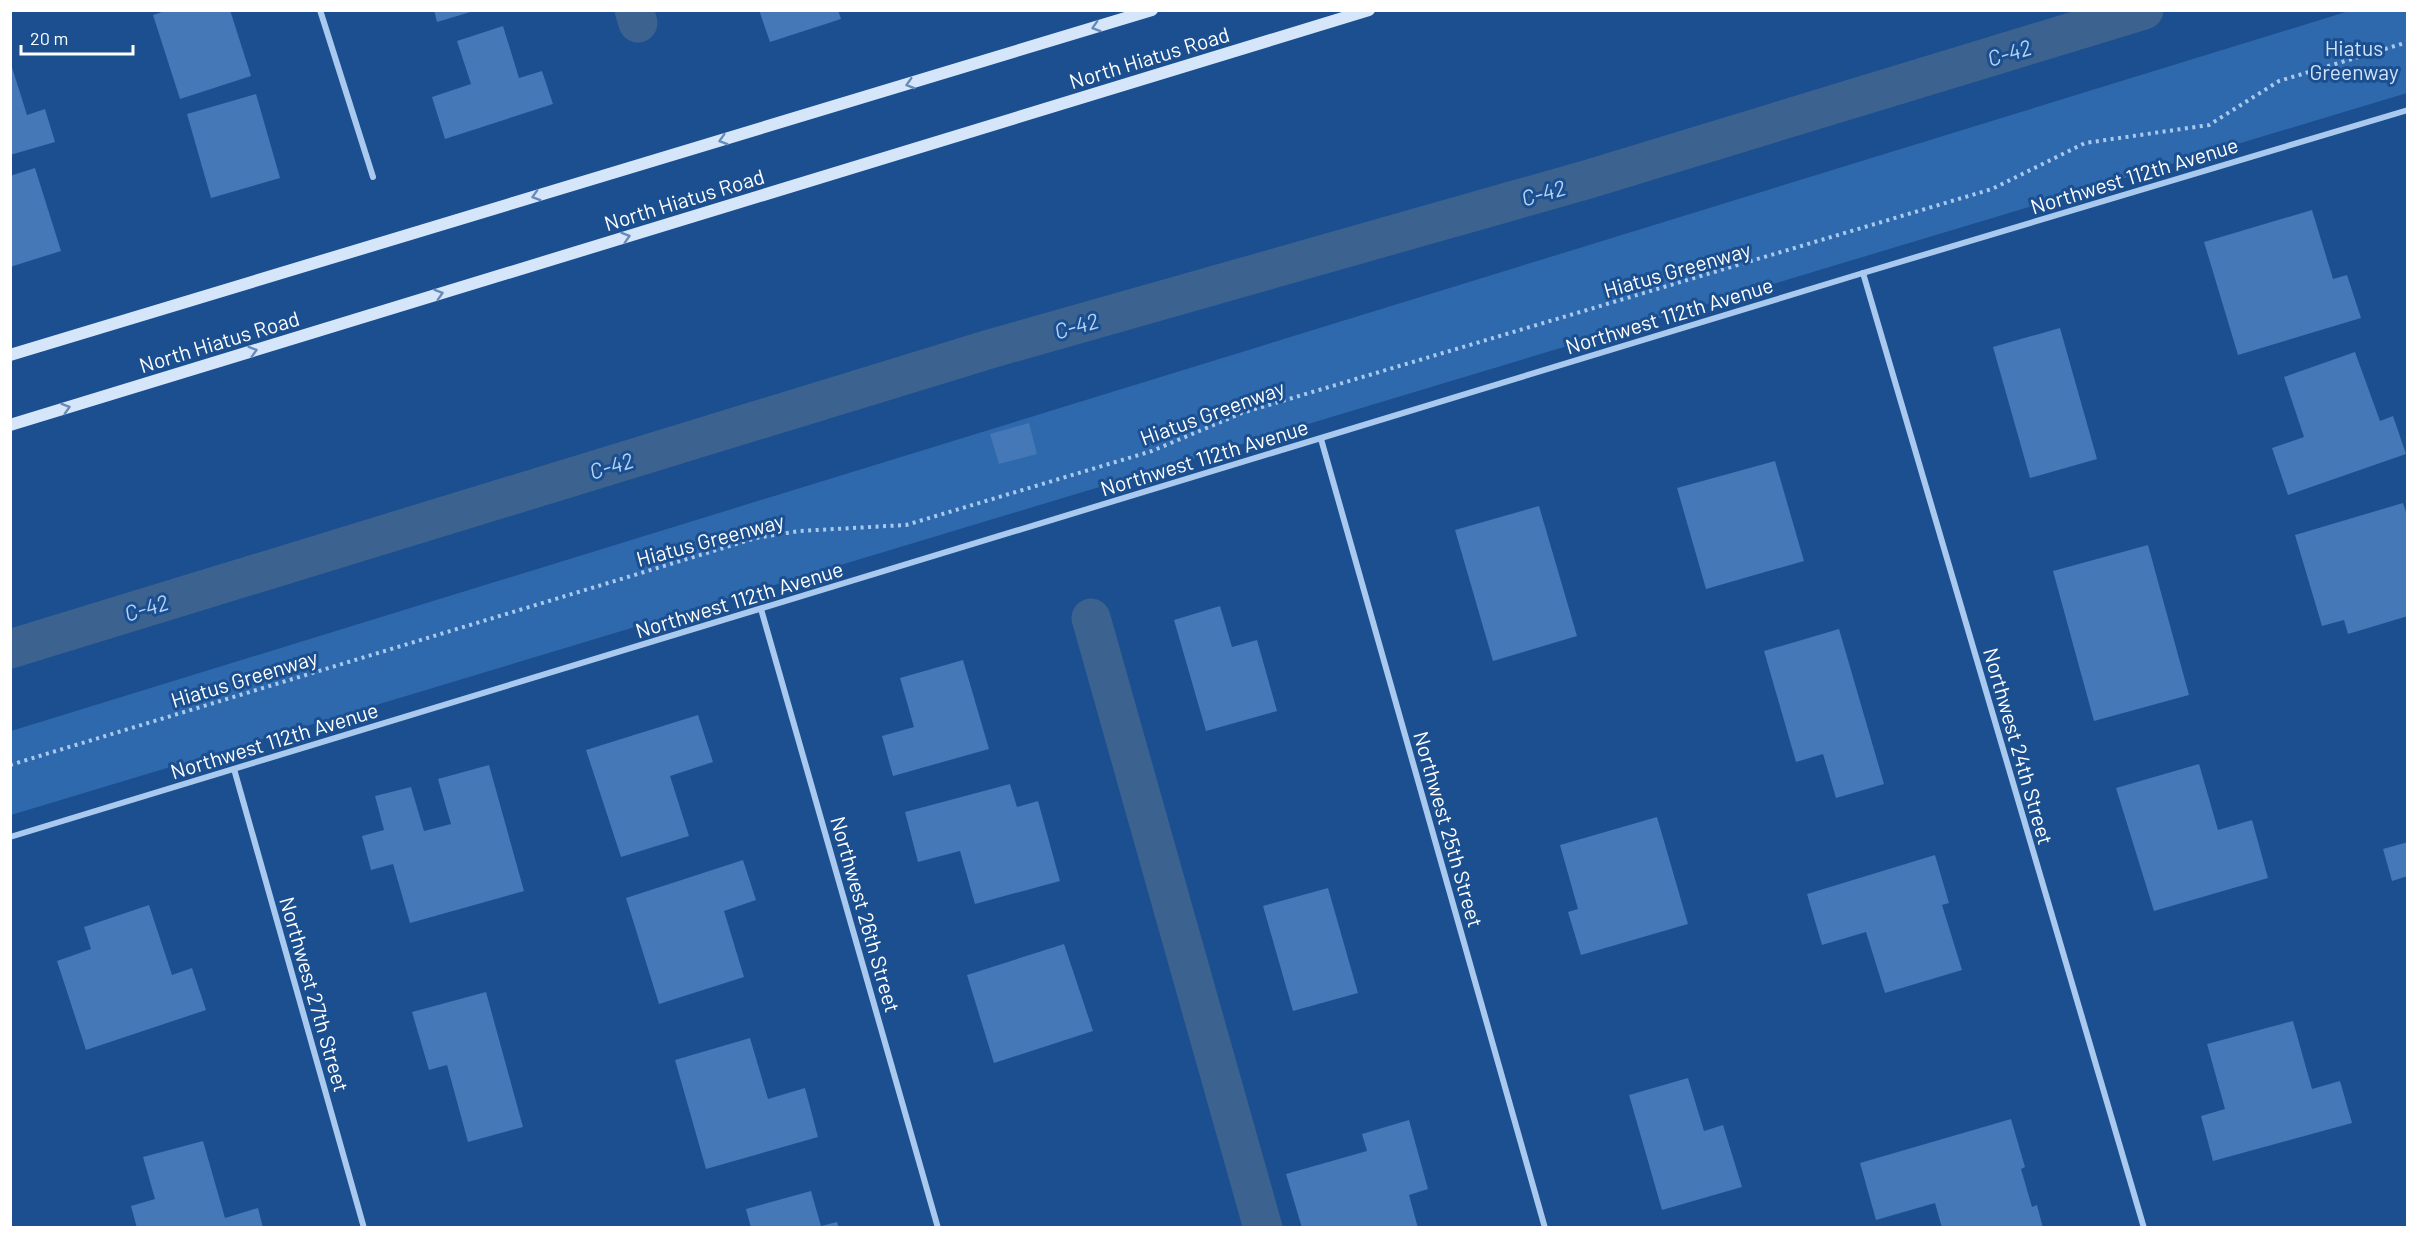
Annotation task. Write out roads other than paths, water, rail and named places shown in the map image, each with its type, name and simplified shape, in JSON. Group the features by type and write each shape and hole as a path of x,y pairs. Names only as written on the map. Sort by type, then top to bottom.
{"main road":[{"name":"North Hiatus Road","path":"10,355 1152,10"},
{"name":"North Hiatus Road","path":"10,425 1369,10"}],"street":[{"path":"320,10 373,177"},
{"name":"Northwest 112th Avenue","path":"10,837 1863,273 2408,110"},
{"name":"Northwest 24th Street","path":"1863,273 2144,1227"},
{"name":"Northwest 25th Street","path":"1321,439 1545,1227"},
{"name":"Northwest 26th Street","path":"761,609 938,1227"},
{"name":"Northwest 27th Street","path":"234,769 364,1227"}],"waterway":[{"path":"634,10 638,23"},
{"name":"C-42","path":"10,649 990,349 1589,179 2144,10"},
{"path":"1091,618 1263,1228"}],"park label":[{"name":"Hiatus Greenway","path":"2354,59"}]}
